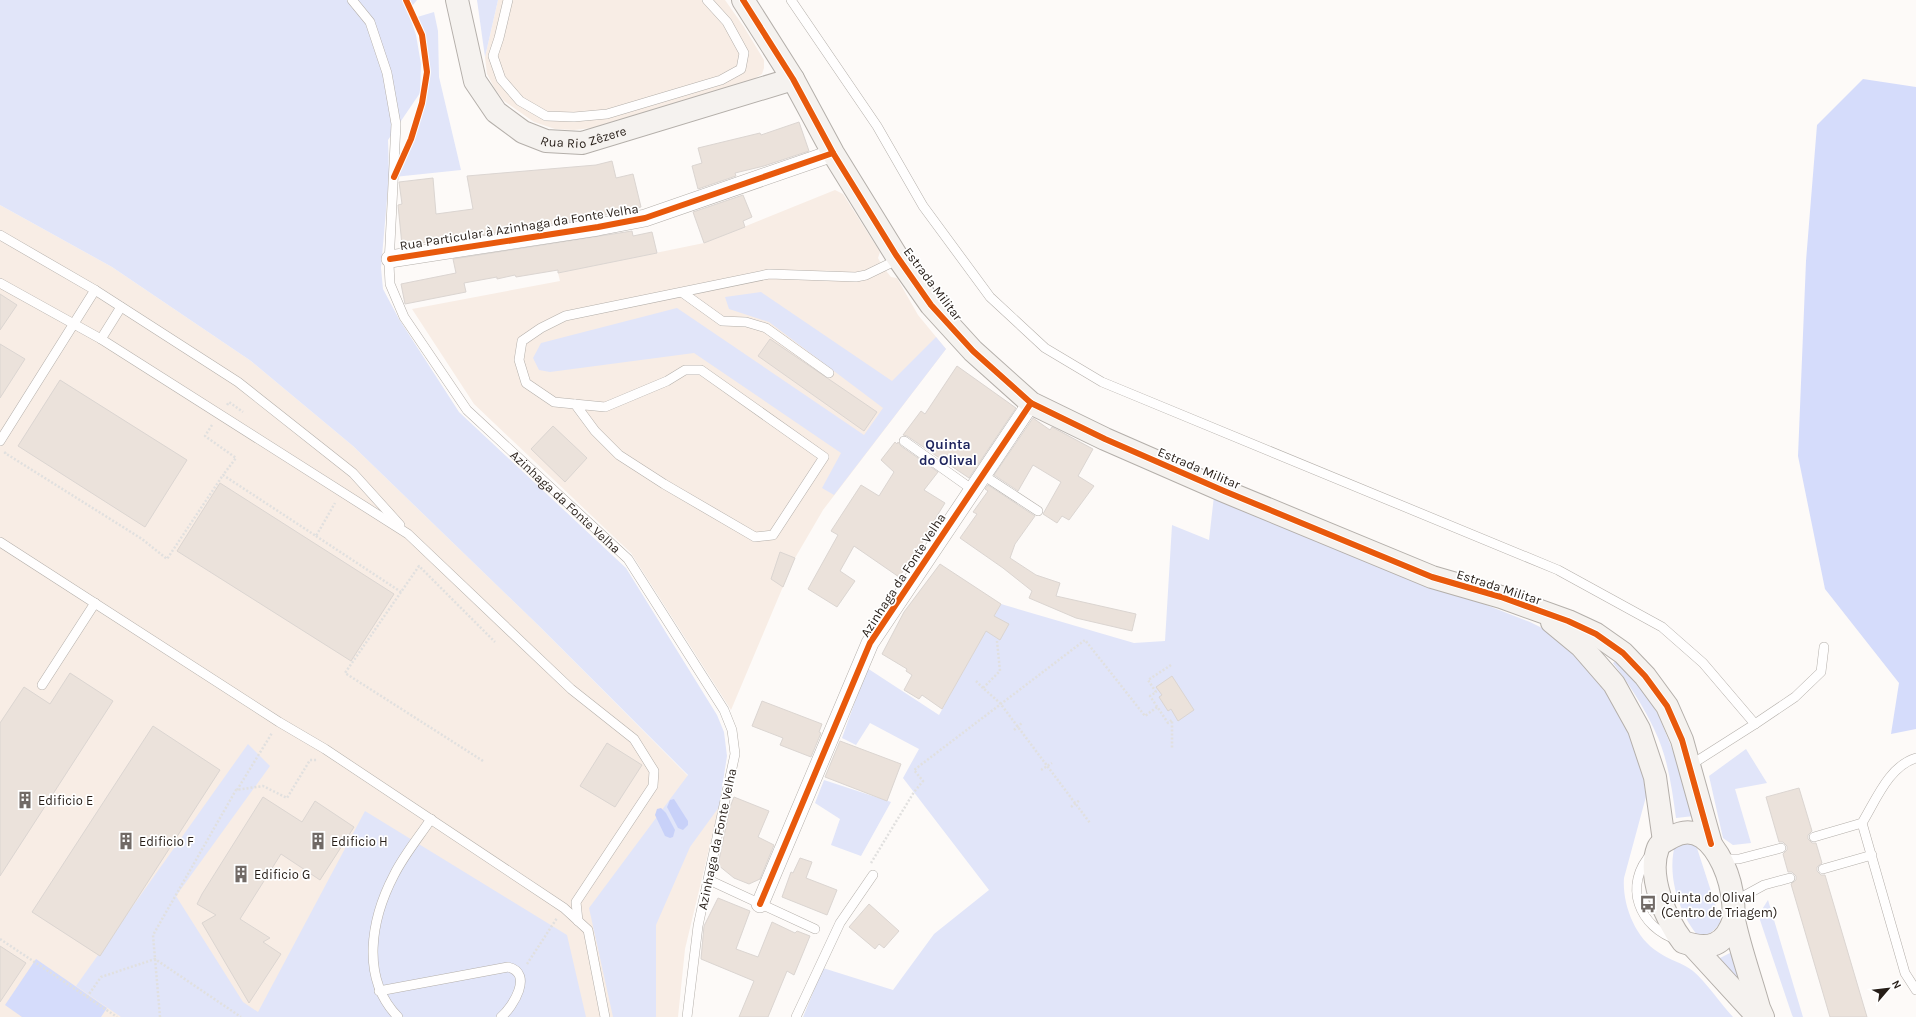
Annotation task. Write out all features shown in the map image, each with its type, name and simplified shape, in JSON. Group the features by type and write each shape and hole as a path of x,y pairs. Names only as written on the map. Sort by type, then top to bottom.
{"street":[{"name":"Rua Rio Zêzere","path":"457,0 475,81 496,112 523,132 546,141 582,144 793,79"},
{"name":"Estrada Militar","path":"743,0 793,79 833,153 899,258 931,305 973,351 1031,403 1105,439 1253,503 1432,577 1501,597 1568,621 1596,634 1623,653 1645,676 1667,706 1682,740 1716,852 1730,884 1734,910 1759,1008 1763,1017"},
{"name":"Rua Particular à Azinhaga da Fonte Velha","path":"390,259 598,227 645,218 833,153"},
{"name":"Azinhaga da Fonte Velha","path":"760,904 870,644 1031,403"},
{"name":"Estrada Militar","path":"1540,612 1581,646 1614,684 1640,728 1655,777 1661,844 1655,859 1656,878 1660,898 1668,918 1688,944 1758,1017"},
{"path":"1661,844 1674,835 1687,832 1697,833 1706,839 1716,852"},
{"path":"1688,944 1705,947 1722,940 1730,930 1734,910"}],"lane":[{"name":"Azinhaga da Fonte Velha","path":"352,0 370,22 387,74 396,124 390,284 404,316 467,410 628,559 724,710 732,730 735,754 698,926 687,1017"},
{"path":"508,0 493,56 501,79 520,101 546,116 574,117 607,114 721,80 740,69 744,53 727,22 707,0"},
{"path":"791,0 877,126 924,206 990,297 1045,348 1102,382 1558,570 1662,627 1703,663 1755,724"},
{"path":"0,235 122,307 238,382 262,401 352,473 408,534 571,689 634,739 654,771 653,786 576,902 578,921"},
{"path":"575,404 595,431 619,455 664,484 754,537 773,535 824,457 701,370 685,370 667,381 605,407 575,404 554,402 526,384 519,360 522,341 541,328 565,316 683,293 769,274 856,277 866,275 899,258"},
{"path":"0,283 101,339 408,534"},
{"path":"0,441 95,290"},
{"path":"683,293 722,321 746,322 766,328 829,373"},
{"path":"101,339 122,307"},
{"path":"904,441 973,490"},
{"path":"983,475 1038,511"},
{"path":"0,542 279,722 325,749 564,908 588,930 605,1017"},
{"path":"42,686 95,603"},
{"path":"1689,766 1795,697 1821,672 1824,647"},
{"path":"1814,837 1862,823 1887,782 1901,765 1916,758"},
{"path":"398,1017 388,1007 379,991 373,956 376,926 384,895 395,874 431,819"},
{"path":"1862,823 1905,973 1916,990"},
{"path":"1716,852 1739,859 1781,848"},
{"path":"1823,870 1872,855"},
{"path":"796,1017 840,923 873,875"},
{"path":"1734,910 1764,885 1790,878"},
{"path":"709,880 815,929"},
{"path":"379,991 508,968 514,969 520,975 518,997 501,1017"}],"path":[{"path":"9,447 5,453 142,539 167,559 222,475 236,458 205,436 229,402 248,415"},
{"path":"222,475 401,592"},
{"path":"316,536 342,492"},
{"path":"483,761 345,673 419,566 495,642"},
{"path":"873,875 867,870 914,792 923,781 914,770 1000,703 1085,640 1145,716 1157,707"},
{"path":"984,688 1000,671 997,641"},
{"path":"1170,666 1148,680 1156,692 1150,696 1168,723 1172,720 1172,748"},
{"path":"976,681 1000,703 1090,823"},
{"path":"160,1017 153,935 236,790 279,722"},
{"path":"1014,730 1023,722"},
{"path":"236,790 263,786 287,798 310,760 318,761 325,749"},
{"path":"1041,770 1052,762"},
{"path":"1071,807 1080,800"},
{"path":"520,975 564,908"},
{"path":"0,939 117,1017"},
{"path":"87,997 101,976 155,959"},
{"path":"155,959 241,1017"}],"shaded area":[{"path":"0,0 417,0 408,11 416,35 421,64 420,93 388,140 389,176 381,268 383,289 399,319 459,412 626,568 717,715 724,732 727,756 719,807 690,847 656,925 656,1017 613,1017 589,908 688,775 537,624 353,446 251,361 112,267 0,205"},
{"path":"477,0 498,0 485,57"},
{"path":"498,0 725,0 744,27 764,60 764,68 762,74 752,80 592,128 574,130 555,129 534,122 504,101 495,89 487,74 485,57"},
{"path":"434,12 438,31 439,77 461,170 394,177 420,111 426,83 427,71 424,51 414,18"},
{"path":"1863,79 1916,87 1916,729 1891,734 1899,683 1825,589 1798,456 1806,261 1817,125"},
{"path":"835,190 843,194 880,252 878,258 883,267 891,277 897,278 918,315 946,349 823,510 795,558 731,710 631,553 474,404 412,309 560,281 558,273 704,243"},
{"path":"0,205 112,267 251,361 353,446 537,624 719,807 685,949 678,1017 0,1017"},
{"path":"761,292 892,381 936,337 946,349 834,495 822,488 841,453 694,353 550,372 539,370 533,358 541,343 677,308 864,435 883,408 769,322 729,309 725,297"},
{"path":"1214,496 1302,533 1530,622 1552,633 1610,688 1641,759 1647,793 1624,878 1625,899 1632,920 1643,938 1650,946 1662,955 1693,971 1733,1017 803,1017 823,968 893,990 934,934 989,890 903,778 919,749 870,723 856,745 842,738 867,668 939,715 1001,604 1134,643 1165,641 1172,525 1209,540"},
{"path":"1616,660 1642,690 1658,714 1677,761 1694,816 1676,818 1669,774 1659,741 1641,704 1613,663"},
{"path":"248,744 270,766 176,896 243,1002 258,1012 365,811 567,935 586,1017 121,1017 76,986"},
{"path":"1746,749 1767,783 1735,789 1751,843 1733,845 1723,838 1709,776"},
{"path":"824,780 891,802 861,856 831,845 840,819 815,803"},
{"path":"674,799 688,821 688,825 683,830 678,828 667,807 670,800"},
{"path":"661,808 666,813 675,830 673,837 670,838 665,836 655,815 657,809"},
{"path":"1689,842 1696,845 1721,922 1711,932 1702,936 1698,936 1685,917 1680,906 1674,883 1674,849 1681,843"},
{"path":"1768,900 1803,1017 1793,1017 1792,1015 1760,920 1761,911"},
{"path":"1734,951 1745,986 1716,960"},
{"path":"36,959 107,1008 101,1017 22,1017 5,1005"}],"building":[{"path":"799,122 809,151 764,166 735,173 736,176 698,189 692,166 702,163 698,148 760,133 761,135"},
{"path":"612,161 616,178 633,174 641,207 596,217 449,240 402,245 398,205 402,204 399,182 433,178 436,214 473,209 467,176 596,165"},
{"path":"743,195 752,217 743,221 745,227 704,243 693,212"},
{"path":"632,231 633,236 652,232 657,253 558,273 558,270 516,277 515,275 497,279 497,277 464,283 466,292 405,304 401,284 456,273 453,259"},
{"path":"0,294 17,305 0,330"},
{"path":"770,339 877,412 864,431 758,356"},
{"path":"0,344 25,359 0,398"},
{"path":"957,366 1016,408 969,478 907,436 903,435 921,411 925,414"},
{"path":"60,380 187,460 145,527 18,446"},
{"path":"1033,418 1050,430 1052,427 1093,449 1078,476 1094,486 1069,520 1062,516 1057,523 1043,514 1061,482 1033,465 1018,491 994,475"},
{"path":"553,426 587,458 565,482 531,449"},
{"path":"895,442 897,444 898,442 901,446 938,472 924,490 945,503 932,524 934,525 899,577 854,546 840,571 855,581 837,607 808,589 838,535 831,531 861,485 879,496 894,472 881,460"},
{"path":"220,483 394,594 351,661 177,551"},
{"path":"988,485 1035,516 1015,544 1010,558 1036,575 1060,583 1056,596 1136,614 1132,631 1076,618 1029,598 1032,591 1003,568 960,538 977,514 973,512 988,491 985,489"},
{"path":"780,552 795,558 783,587 771,579"},
{"path":"940,564 1001,604 994,616 1009,624 1000,640 986,631 942,709 922,695 919,699 904,690 912,675 906,671 907,669 882,654 904,612"},
{"name":"Edificio E","path":"70,673 113,701 0,876 0,723 24,687 50,704"},
{"path":"1172,676 1194,710 1178,721 1171,709 1168,711 1159,697 1162,695 1156,687"},
{"path":"762,701 822,724 819,732 821,733 811,757 780,745 783,738 752,726"},
{"name":"Edificio F","path":"153,726 220,770 100,956 32,912"},
{"path":"840,741 901,764 887,801 825,777"},
{"path":"607,743 642,765 615,807 580,786"},
{"path":"1799,788 1812,831 1808,835 1808,839 1812,843 1816,843 1822,863 1817,867 1817,871 1821,875 1825,875 1867,1017 1830,1017 1791,884 1796,880 1796,876 1792,872 1788,872 1783,854 1787,850 1787,846 1783,842 1779,842 1766,797"},
{"path":"263,797 302,822 315,801 354,827 320,880 281,854 240,919 270,938 263,942 281,954 249,1003 202,923 216,915 197,904"},
{"path":"734,797 769,811 758,837 774,845 760,879 749,884 734,878 718,865 730,807"},
{"path":"800,858 812,862 806,878 837,890 827,915 782,897 791,872 793,873"},
{"path":"718,898 750,911 736,949 758,957 772,922 795,933 797,931 810,936 794,975 787,971 768,1017 739,1017 754,981 701,959 704,926"},
{"path":"869,904 899,931 884,948 879,944 875,949 849,927"},
{"path":"0,946 26,963 0,1002"}],"cycle path":[{"path":"394,177 411,139 422,103 427,72 422,35 406,0"},
{"path":"743,0 793,79 833,153 896,255 931,305 973,351 1031,403 1105,439 1224,491 1432,577 1501,597 1568,621 1596,634 1623,653 1645,676 1667,706 1682,740 1711,844"},
{"path":"390,259 598,227 645,218 833,153"},
{"path":"760,904 870,643 1031,403"}],"place":[{"name":"Edificio E","path":"25,800"},
{"name":"Edificio F","path":"126,841"},
{"name":"Edificio H","path":"318,841"},
{"name":"Edificio G","path":"241,874"},
{"name":"Quinta do Olival (Centro de Triagem)","path":"1648,904"}],"district":[{"name":"Quinta do Olival","path":"948,452"}]}
